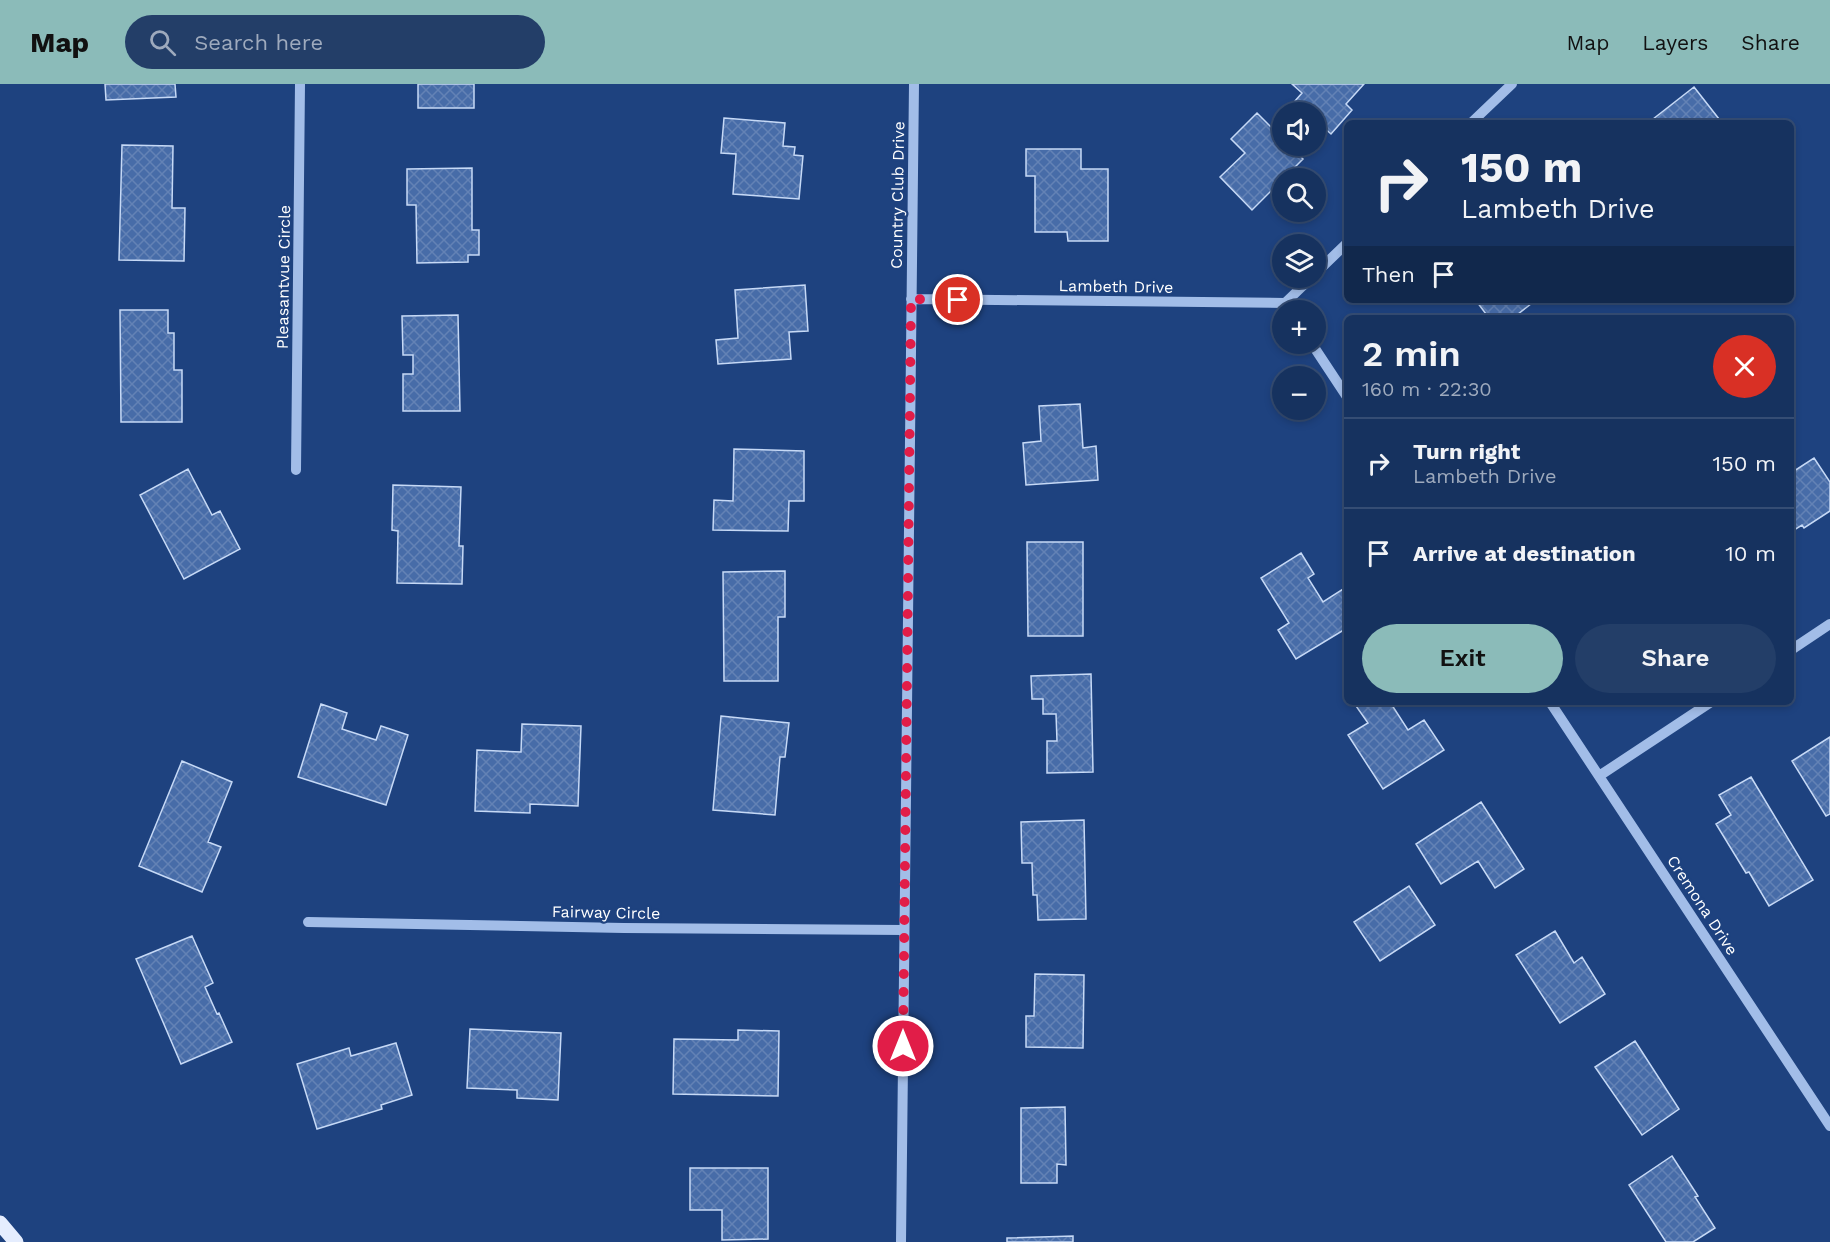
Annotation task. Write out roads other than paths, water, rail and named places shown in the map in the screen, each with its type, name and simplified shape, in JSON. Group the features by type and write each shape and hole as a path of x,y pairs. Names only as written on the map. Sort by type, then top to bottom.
{"main road":[{"path":"0,1222 16,1242"}],"street":[{"name":"Pleasantvue Circle","path":"296,470 300,84"},
{"name":"Country Club Drive","path":"901,1242 914,84"},
{"path":"1474,120 1512,84"},
{"path":"1326,263 1344,246"},
{"name":"Lambeth Drive","path":"1293,300 1303,288"},
{"name":"Lambeth Drive","path":"911,299 1272,307"},
{"path":"1318,354 1344,393"},
{"path":"1794,648 1830,624"},
{"name":"Cremona Drive","path":"1552,705 1830,1126"},
{"path":"1599,776 1706,705"},
{"name":"Fairway Circle","path":"308,922 612,928 904,930"}]}
